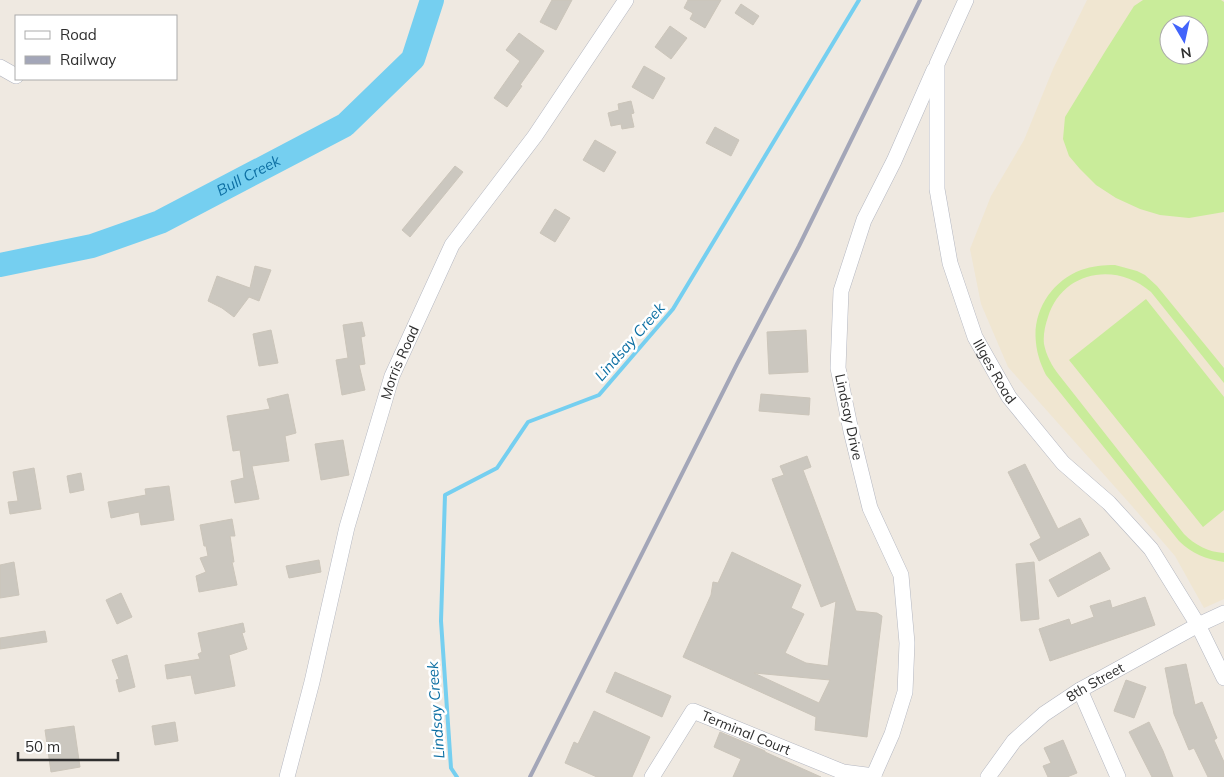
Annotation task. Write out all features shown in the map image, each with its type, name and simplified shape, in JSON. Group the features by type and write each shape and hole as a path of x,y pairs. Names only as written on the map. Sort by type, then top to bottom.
{"street":[{"name":"Morris Road","path":"287,777 312,682 347,527 392,376 452,245 535,136 626,0"},
{"name":"Illges Road","path":"966,0 937,64 937,189 950,263 975,337 1009,397 1063,463 1109,503 1151,549 1198,625 1224,678"},
{"name":"Lindsay Drive","path":"873,776 892,734 905,692 907,643 901,574 870,508 838,368 841,291 864,220 894,161 937,64"},
{"path":"0,68 15,76"},
{"name":"8th Street","path":"988,777 1014,741 1044,714 1080,690 1198,625 1224,613"},
{"path":"1080,690 1118,777"},
{"name":"Terminal Court","path":"652,777 693,711 843,772 873,776"}],"shaded area":[{"path":"1087,0 1224,0 1224,599 1204,608 1175,556 1008,367 981,304 970,249 991,196 1024,140 1053,69"}],"green space":[{"path":"1143,0 1221,0 1224,2 1224,212 1189,218 1160,215 1140,209 1116,198 1096,185 1069,156 1063,139 1065,117 1134,6"},
{"path":"1115,265 1145,275 1157,286 1224,368 1224,383 1151,292 1137,282 1122,276 1107,274 1092,276 1078,281 1065,289 1055,301 1047,320 1044,330 1046,352 1059,375 1184,534 1202,547 1224,553 1224,562 1200,555 1179,541 1046,375 1041,363 1036,343 1037,320 1046,299 1053,289 1081,270"},
{"path":"1146,299 1224,397 1224,510 1203,527 1069,360"}],"building":[{"path":"552,0 572,0 556,30 540,22"},
{"path":"688,0 721,0 705,28 690,19 693,13 684,8"},
{"path":"741,4 759,16 753,25 735,13"},
{"path":"670,26 687,38 671,59 655,47"},
{"path":"519,33 544,51 507,107 494,98 520,61 506,50"},
{"path":"644,66 665,78 653,99 632,87"},
{"path":"631,101 634,113 631,114 634,127 622,129 621,124 611,126 608,113 619,110 618,104"},
{"path":"715,127 739,140 731,156 706,143"},
{"path":"595,140 616,152 604,172 583,160"},
{"path":"455,166 463,172 410,237 402,230"},
{"path":"555,209 570,218 555,242 540,233"},
{"path":"255,266 271,270 259,301 249,297 234,317 208,301 217,276 250,288"},
{"path":"362,322 365,336 361,337 365,364 359,365 365,390 342,395 336,360 348,358 343,325"},
{"path":"271,330 278,363 259,366 253,334"},
{"path":"806,330 808,372 769,374 767,332"},
{"path":"288,394 296,433 285,436 289,461 252,466 259,499 235,503 231,481 244,478 240,450 233,451 227,416 270,409 267,399"},
{"path":"761,394 810,398 809,415 759,411"},
{"path":"343,440 349,475 321,480 315,444"},
{"path":"807,456 811,467 803,470 856,611 877,613 882,616 867,737 815,730 816,717 683,657 711,595 713,582 718,583 732,552 801,585 791,608 804,614 785,653 806,663 828,666 836,601 821,607 772,479 784,475 780,466","holes":["754,673 830,680 819,703"]},
{"path":"1025,464 1058,529 1080,518 1089,535 1039,561 1030,544 1041,538 1008,472"},
{"path":"34,468 41,509 10,514 8,502 18,501 13,472"},
{"path":"81,473 84,490 70,493 67,476"},
{"path":"169,486 174,520 141,525 139,512 111,518 108,502 146,495 145,489"},
{"path":"232,519 235,536 230,536 234,562 232,562 237,585 199,592 196,576 206,572 200,558 208,556 200,525"},
{"path":"1100,552 1110,569 1058,597 1049,580"},
{"path":"319,560 321,572 289,578 286,566"},
{"path":"14,562 19,595 0,598 0,565"},
{"path":"1034,562 1039,619 1021,621 1016,564"},
{"path":"121,593 132,617 117,624 106,600"},
{"path":"1145,597 1155,625 1050,661 1039,629 1069,619 1071,625 1094,617 1090,606 1110,600 1112,608"},
{"path":"243,623 245,632 242,633 247,649 229,655 235,686 195,694 191,675 167,679 165,665 200,659 198,654 202,652 198,633"},
{"path":"45,631 47,642 0,649 0,638"},
{"path":"127,655 135,687 119,692 116,680 119,679 112,660"},
{"path":"1186,664 1195,705 1202,702 1217,738 1214,740 1224,762 1224,777 1208,777 1194,748 1189,750 1174,714 1165,668"},
{"path":"615,672 671,696 662,717 606,692"},
{"path":"1126,680 1146,687 1134,718 1114,711"},
{"path":"594,711 650,737 632,777 597,777 565,763 574,742 578,744"},
{"path":"175,722 178,741 155,745 152,726"},
{"path":"1149,722 1173,777 1152,777 1129,732"},
{"path":"74,726 80,767 51,772 45,730"},
{"path":"720,732 821,777 733,777 741,759 714,747"},
{"path":"1063,740 1077,773 1067,777 1048,777 1043,766 1051,763 1044,748"}],"waterway":[{"name":"Bull Creek","path":"0,265 92,246 160,222 345,125 413,59 432,0"},
{"name":"Lindsay Creek","path":"457,777 451,768 441,621 445,495 497,468 528,422 599,395 673,309 859,0"}],"railway":[{"path":"530,777 737,364 799,246 920,0"}]}
